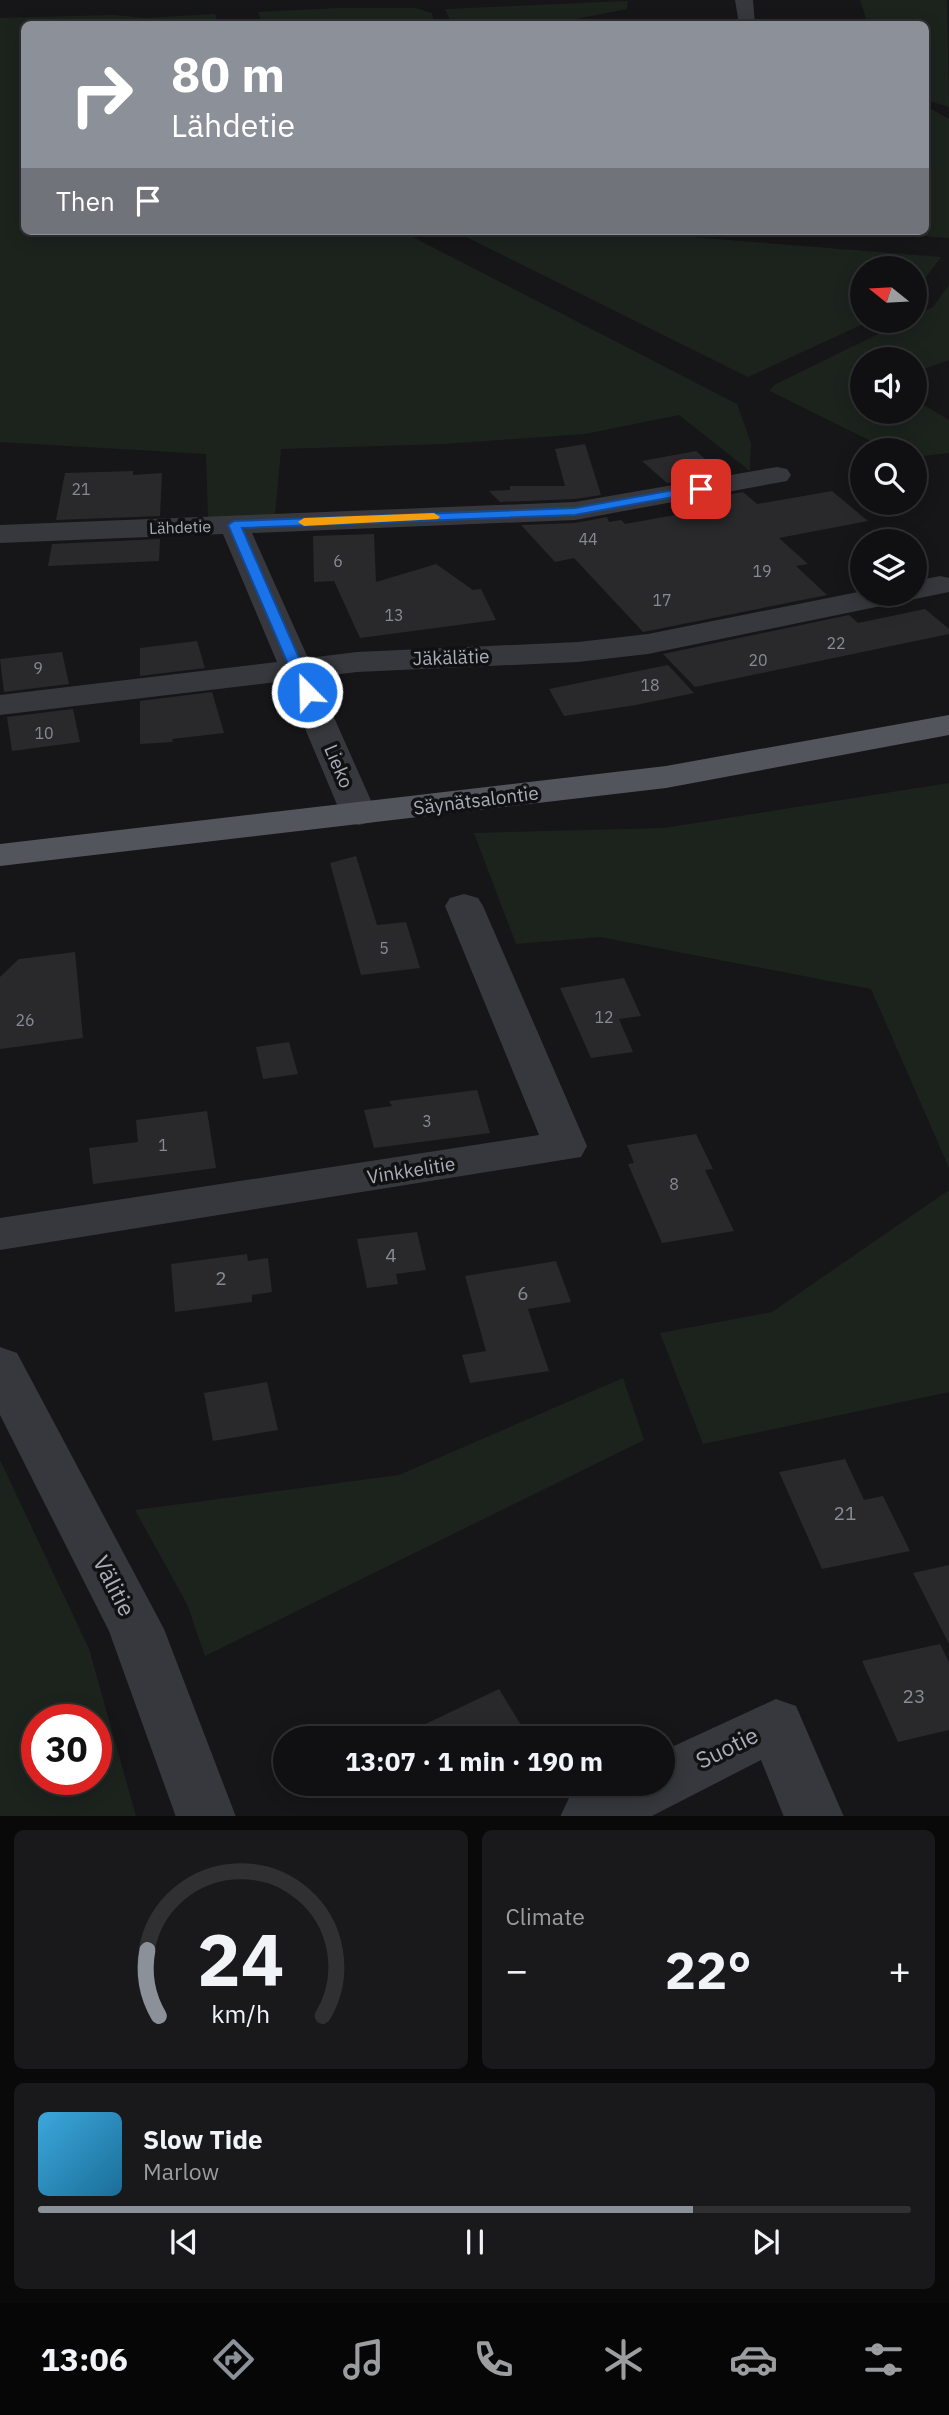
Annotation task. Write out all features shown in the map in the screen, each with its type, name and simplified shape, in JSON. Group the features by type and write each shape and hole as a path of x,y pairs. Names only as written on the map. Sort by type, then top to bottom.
{"main road":[{"name":"Säynätsalontie","path":"0,855 666,777 949,725"}],"street":[{"path":"744,0 747,21"},
{"name":"Lähdetie","path":"0,534 575,511 778,475"},
{"name":"Lieko","path":"234,525 359,814"},
{"name":"Jäkälätie","path":"0,705 358,662 578,652 648,645 850,603"},
{"name":"Vinkkelitie","path":"0,1234 565,1146 464,906"},
{"name":"Välitie","path":"0,1366 136,1629 206,1816"},
{"name":"Suotie","path":"675,1774 776,1724 814,1816"},
{"path":"590,1816 631,1796"}],"shaded area":[{"path":"860,0 947,0 949,107 929,101 929,21 867,21"},
{"path":"628,1 627,9 566,21 451,21 445,9"},
{"path":"416,8 432,13 434,21 261,21 258,12"},
{"path":"215,14 217,21 21,21 21,235 409,235 737,404 751,443 750,471 679,415 585,434 444,444 281,449 275,515 208,518 206,454 0,442 0,18 114,15 145,18"},
{"path":"929,108 949,119 949,238 907,235 929,235"},
{"path":"462,235 666,235 941,257 928,274 928,256 850,256 850,330 748,377"},
{"path":"949,285 949,360 927,368 927,347 852,347 880,333 927,333 928,310 933,307"},
{"path":"850,348 850,424 927,424 927,407 949,420 949,453 927,456 927,438 865,438 770,391 774,385"},
{"path":"949,783 949,1168 871,989 600,937 516,944 474,833 664,828"},
{"path":"949,1190 949,1392 703,1444 660,1333 772,1312"},
{"path":"623,1378 644,1440 205,1656 187,1604 135,1510 399,1475"},
{"path":"0,1460 89,1649 104,1704 21,1704 21,1795 112,1795 112,1731 136,1816 0,1816"}],"building":[{"path":"585,444 601,495 575,499 500,502 489,491 510,490 510,486 565,486 555,449"},
{"path":"696,451 722,474 667,483 642,461"},
{"path":"133,471 133,475 162,473 160,516 56,520 65,473"},
{"path":"832,491 850,506 850,515 861,515 868,521 779,538 808,564 796,566 827,595 643,632 574,558 555,562 521,525 575,523 607,517 609,522 621,520 625,524 697,511 688,502 743,492 757,504"},
{"path":"374,534 376,582 436,564 473,590 481,589 496,620 360,638 334,581 314,582 313,536"},
{"path":"160,539 159,561 48,566 52,544"},
{"path":"925,609 949,629 949,634 695,687 663,654 849,615 858,623"},
{"path":"197,641 205,668 140,676 140,648"},
{"path":"62,652 69,684 4,692 0,659"},
{"path":"668,665 694,693 564,716 549,689"},
{"path":"212,692 224,733 172,739 173,742 140,744 140,701"},
{"path":"73,709 80,742 12,751 7,717"},
{"path":"356,856 377,925 406,922 420,968 361,975 330,863"},
{"path":"75,952 83,1038 0,1049 0,977 19,959"},
{"path":"624,978 641,1016 619,1019 633,1052 591,1058 560,988"},
{"path":"289,1042 298,1074 263,1079 256,1047"},
{"path":"477,1090 490,1133 374,1148 364,1110 392,1106 389,1101"},
{"path":"207,1111 216,1168 93,1184 89,1148 138,1142 136,1120"},
{"path":"696,1134 713,1169 705,1170 734,1231 662,1243 628,1164 634,1163 627,1145"},
{"path":"417,1232 426,1270 396,1274 398,1284 367,1288 357,1239"},
{"path":"247,1254 248,1261 268,1258 272,1292 252,1295 252,1302 175,1312 171,1264"},
{"path":"556,1261 571,1302 528,1309 549,1371 470,1383 462,1355 486,1351 465,1276"},
{"path":"267,1382 278,1430 213,1441 204,1393"},
{"path":"845,1459 864,1500 883,1496 910,1551 822,1569 779,1472"},
{"path":"949,1565 949,1644 913,1573"},
{"path":"940,1644 949,1662 949,1730 898,1742 862,1661"},
{"path":"499,1689 522,1726 421,1726"}],"slow traffic":[{"path":"304,522 434,517"}],"route":[{"path":"307,692 234,525 575,511 701,489"}]}
